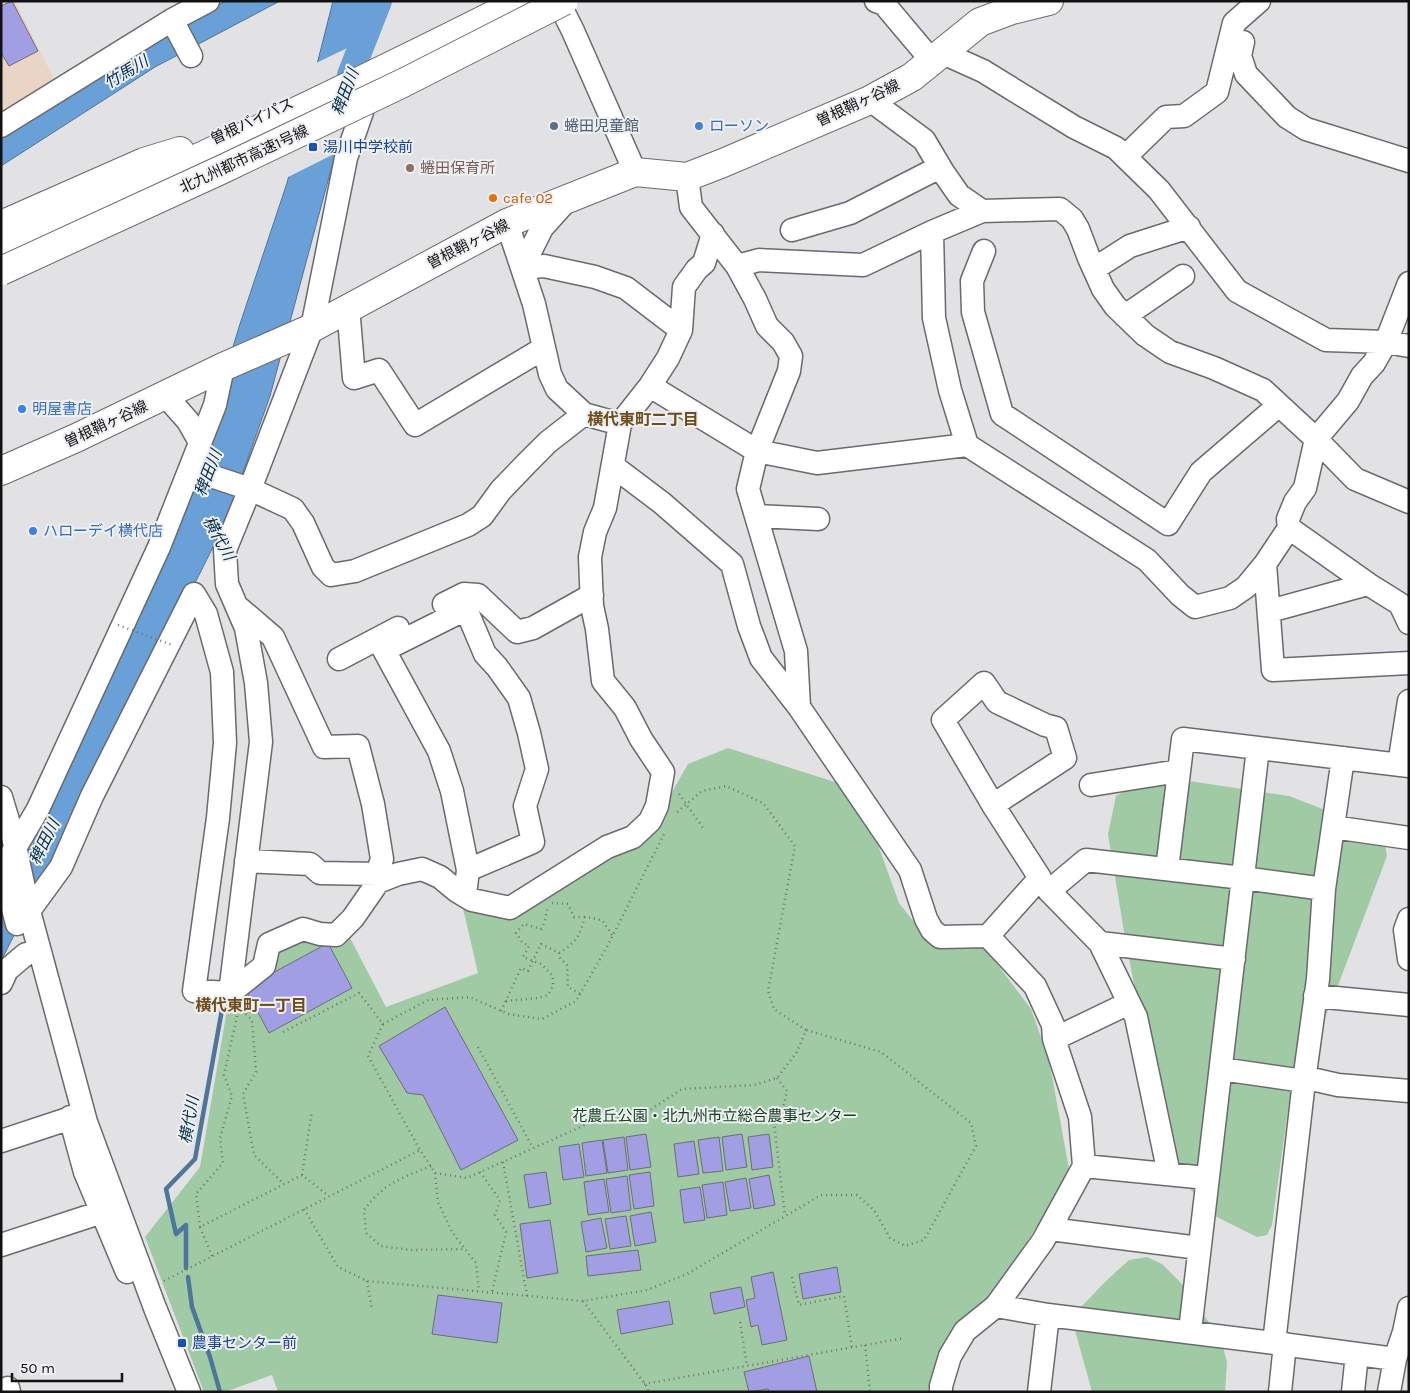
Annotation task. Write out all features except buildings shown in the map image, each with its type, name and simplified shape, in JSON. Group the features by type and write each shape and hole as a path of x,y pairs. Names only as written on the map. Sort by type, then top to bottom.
{"main road":[{"name":"曽根バイパス","path":"1,237 295,102 501,1"},
{"name":"北九州都市高速1号線","path":"1,249 286,117 399,63 521,1"},
{"name":"曽根鞘ヶ谷線","path":"1,471 76,438 223,366 307,329 507,223 636,172 687,177 723,163 870,100 912,77 980,22 1012,10 1049,1"},
{"name":"北九州都市高速1号線","path":"1,271 394,88 565,3"},
{"path":"1,284 253,166 430,80 565,3"},
{"path":"1,225 144,162 212,140"},
{"path":"1,260 65,232 253,166"}],"street":[{"path":"1,126 172,20 208,1"},
{"path":"876,1 884,4 938,57 983,71 1074,127 1116,148 1126,156 1159,190 1237,291 1326,340 1386,342 1409,346"},
{"path":"1126,156 1166,117 1184,116 1217,92 1234,23 1259,1"},
{"path":"565,3 636,172"},
{"path":"172,20 191,56"},
{"path":"1243,42 1240,56 1246,74 1287,117 1306,129 1409,161"},
{"path":"870,100 924,140 959,195 982,211"},
{"path":"230,993 261,742 256,683 246,628 227,584 225,550 307,329 346,158 358,114"},
{"path":"792,230 850,213 940,167"},
{"path":"687,177 691,207 736,266 755,299 767,326 783,342 791,356 789,371 757,452 748,489 796,651 799,707"},
{"path":"522,268 542,228 568,198"},
{"path":"736,266 760,260 863,265 932,232 982,211 1060,209 1072,219 1078,229 1094,269 1115,306 1145,335 1170,352 1214,368 1262,390 1316,438 1356,479 1409,502"},
{"path":"507,223 534,304 550,374 557,388 584,414 620,424"},
{"path":"1094,269 1130,246 1189,227"},
{"path":"932,232 934,318 950,390 967,445"},
{"path":"246,861 310,864 320,873 378,878 422,869 440,877 472,900 510,908 606,847 633,837 650,821 657,806 663,772 641,739 624,708 603,680 598,628 592,606 590,557 595,532 605,508 620,424 650,386 668,358 681,330 684,287 697,268 704,263 713,234"},
{"path":"984,251 972,281 973,312 1002,414 1168,524 1201,472 1279,405"},
{"path":"522,268 544,266 595,277 626,288 681,330"},
{"path":"1125,316 1183,276"},
{"path":"650,386 757,452 817,463 967,445 1147,560 1180,596 1195,607 1230,598 1246,587 1265,564 1289,528 1288,518 1295,502 1305,488 1316,438 1348,401 1362,376 1374,363 1386,342 1409,283"},
{"path":"348,308 354,378 379,370 415,425 544,348"},
{"path":"9,858 38,809 159,546 215,405 223,366"},
{"path":"165,395 188,422 200,442"},
{"path":"190,469 247,488 293,509 303,523 323,567 331,575 355,571 468,525 482,516 501,490 548,442 584,414"},
{"path":"613,466 662,503 732,564 749,626 761,658 799,707 910,870 926,919 932,930 940,937 988,936 1040,878 993,805 943,720 984,683 997,702 1045,725 1056,728 1065,758 993,805"},
{"path":"756,516 818,519"},
{"path":"1289,528 1368,584 1400,604 1409,623"},
{"path":"1265,564 1274,670 1409,663"},
{"path":"1270,611 1368,584"},
{"path":"1,983 61,867 92,796 194,594 206,614 222,672 225,743 218,818 194,991 230,993 264,966 269,944 303,929 320,934 336,935 353,918 378,878 382,859 373,804 358,746 324,747 273,637 236,607"},
{"path":"339,659 464,594 478,594 517,632 533,628 592,595"},
{"path":"465,895 468,870 452,791 440,751 384,650 466,609 486,654 519,698 537,769 525,806 533,842 468,870"},
{"path":"1167,869 1183,740 1404,766 1409,701"},
{"path":"1190,1331 1258,748"},
{"path":"1280,1392 1279,1344 1304,1080 1315,996 1324,889 1342,758"},
{"path":"1090,785 1179,771"},
{"path":"1,797 9,858 85,1172 111,1212 155,1308 189,1392"},
{"path":"1333,827 1409,838"},
{"path":"1169,1174 1136,1017 1100,943 1050,891 1086,860 1324,889"},
{"path":"1409,919 1405,930 1409,959"},
{"path":"27,930 86,1122 111,1212 175,1392"},
{"path":"941,1392 950,1356 965,1330 996,1306 1050,1229 1084,1166 1080,1117 1054,1039 1053,1025 1034,986 988,936"},
{"path":"1100,943 1234,959"},
{"path":"1315,996 1409,1005"},
{"path":"1054,1039 1129,1003"},
{"path":"1221,1069 1316,1080 1338,1085 1409,1091"},
{"path":"1,1141 71,1118"},
{"path":"1084,1166 1207,1178"},
{"path":"1,1245 111,1212"},
{"path":"1050,1229 1199,1248"},
{"path":"996,1306 1048,1315 1190,1331 1395,1359"},
{"path":"1389,1392 1395,1359 1404,1332 1409,1308"},
{"path":"1039,1392 1048,1315"},
{"path":"1353,1392 1357,1354"}],"path":[{"path":"118,624 172,645"},
{"path":"663,772 703,828"},
{"path":"304,1209 338,1267 367,1281 583,1300 647,1290 687,1274 821,1195 857,1195 874,1210 890,1238 905,1246 924,1240 976,1146 971,1123 881,1052 806,1030 774,1009 768,991 795,846 763,803 726,786 702,791 674,815"},
{"path":"479,1291 476,1263 452,1232 438,1202 435,1173 420,1150 368,1056 383,1024 428,1000 470,997 508,1014 542,1019 576,1001 613,936 665,832"},
{"path":"506,1001 538,998 548,995 553,986 553,976 541,964 523,957 528,946 522,942 516,933 524,924 541,929 546,923 545,915 550,903 568,904 574,917 602,920 613,936"},
{"path":"559,953 573,945 585,917"},
{"path":"501,1011 522,968 528,971 541,944 559,953 560,958 567,965 568,987 580,994"},
{"path":"283,1032 359,993 383,1024"},
{"path":"212,1256 200,1227 196,1194 223,1162 220,1138 232,1096 224,1075 238,1007 252,1020 256,1072 243,1094 254,1154 284,1184"},
{"path":"435,1173 467,1178 587,1124 644,1114 682,1089 754,1085 777,1078 797,1052 806,1030"},
{"path":"478,1047 534,1148"},
{"path":"777,1078 787,1091 784,1104 774,1123 785,1216"},
{"path":"302,1175 312,1111"},
{"path":"163,1281 420,1150"},
{"path":"503,1162 527,1296"},
{"path":"430,1166 394,1181 375,1195 364,1210 366,1233 381,1246 411,1250 465,1249"},
{"path":"480,1172 500,1200 495,1215 506,1232 492,1292"},
{"path":"302,1175 329,1196"},
{"path":"200,1227 302,1175"},
{"path":"792,1277 799,1305 844,1296 852,1347"},
{"path":"367,1281 372,1308"},
{"path":"583,1300 648,1392"},
{"path":"740,1322 746,1366"},
{"path":"644,1384 906,1338"},
{"path":"865,1345 870,1392"}],"shaded area":[{"path":"1,1 15,1 54,79 1,114"}],"green space":[{"name":"花農丘公園・北九州市立総合農事センター","path":"728,748 838,783 877,842 899,903 929,941 985,948 1031,1009 1049,1060 1070,1174 994,1294 953,1339 927,1392 278,1392 272,1375 225,1392 204,1392 145,1237 200,1167 229,998 271,948 303,933 349,936 386,1007 478,973 462,904 508,914 657,818 688,764"},
{"path":"1169,778 1289,796 1346,818 1385,845 1387,856 1331,1004 1290,1095 1272,1225 1267,1235 1257,1237 1215,1216 1182,1180 1166,1142 1126,944 1108,834 1116,796 1129,789"},
{"path":"1147,1257 1162,1264 1185,1287 1221,1340 1227,1362 1225,1392 1092,1392 1073,1323 1082,1306 1129,1260"}],"water":[{"name":"竹馬川","path":"226,1 280,1 155,67 1,166 1,135"},
{"path":"333,1 390,1 365,32 339,140 270,396 225,523 1,961 1,904 184,506 240,324 287,183"}],"pier":[{"path":"366,39 338,152 286,178 314,64"}],"waterway":[{"name":"稗田川","path":"350,75 379,1"},
{"name":"横代川","path":"186,1268 186,1225 176,1234 166,1189 195,1159 223,1004"},
{"name":"横代川","path":"188,1277 192,1307 220,1392"}],"place":[{"name":"蜷田児童館","path":"554,126"},
{"name":"ローソン","path":"699,126"},
{"name":"湯川中学校前","path":"313,147"},
{"name":"蜷田保育所","path":"410,168"},
{"name":"cafe 02","path":"493,198"},
{"name":"明屋書店","path":"22,409"},
{"name":"ハローデイ横代店","path":"33,531"},
{"name":"農事センター前","path":"182,1343"}],"district":[{"name":"横代東町二丁目","path":"643,419"},
{"name":"横代東町一丁目","path":"251,1005"}]}
